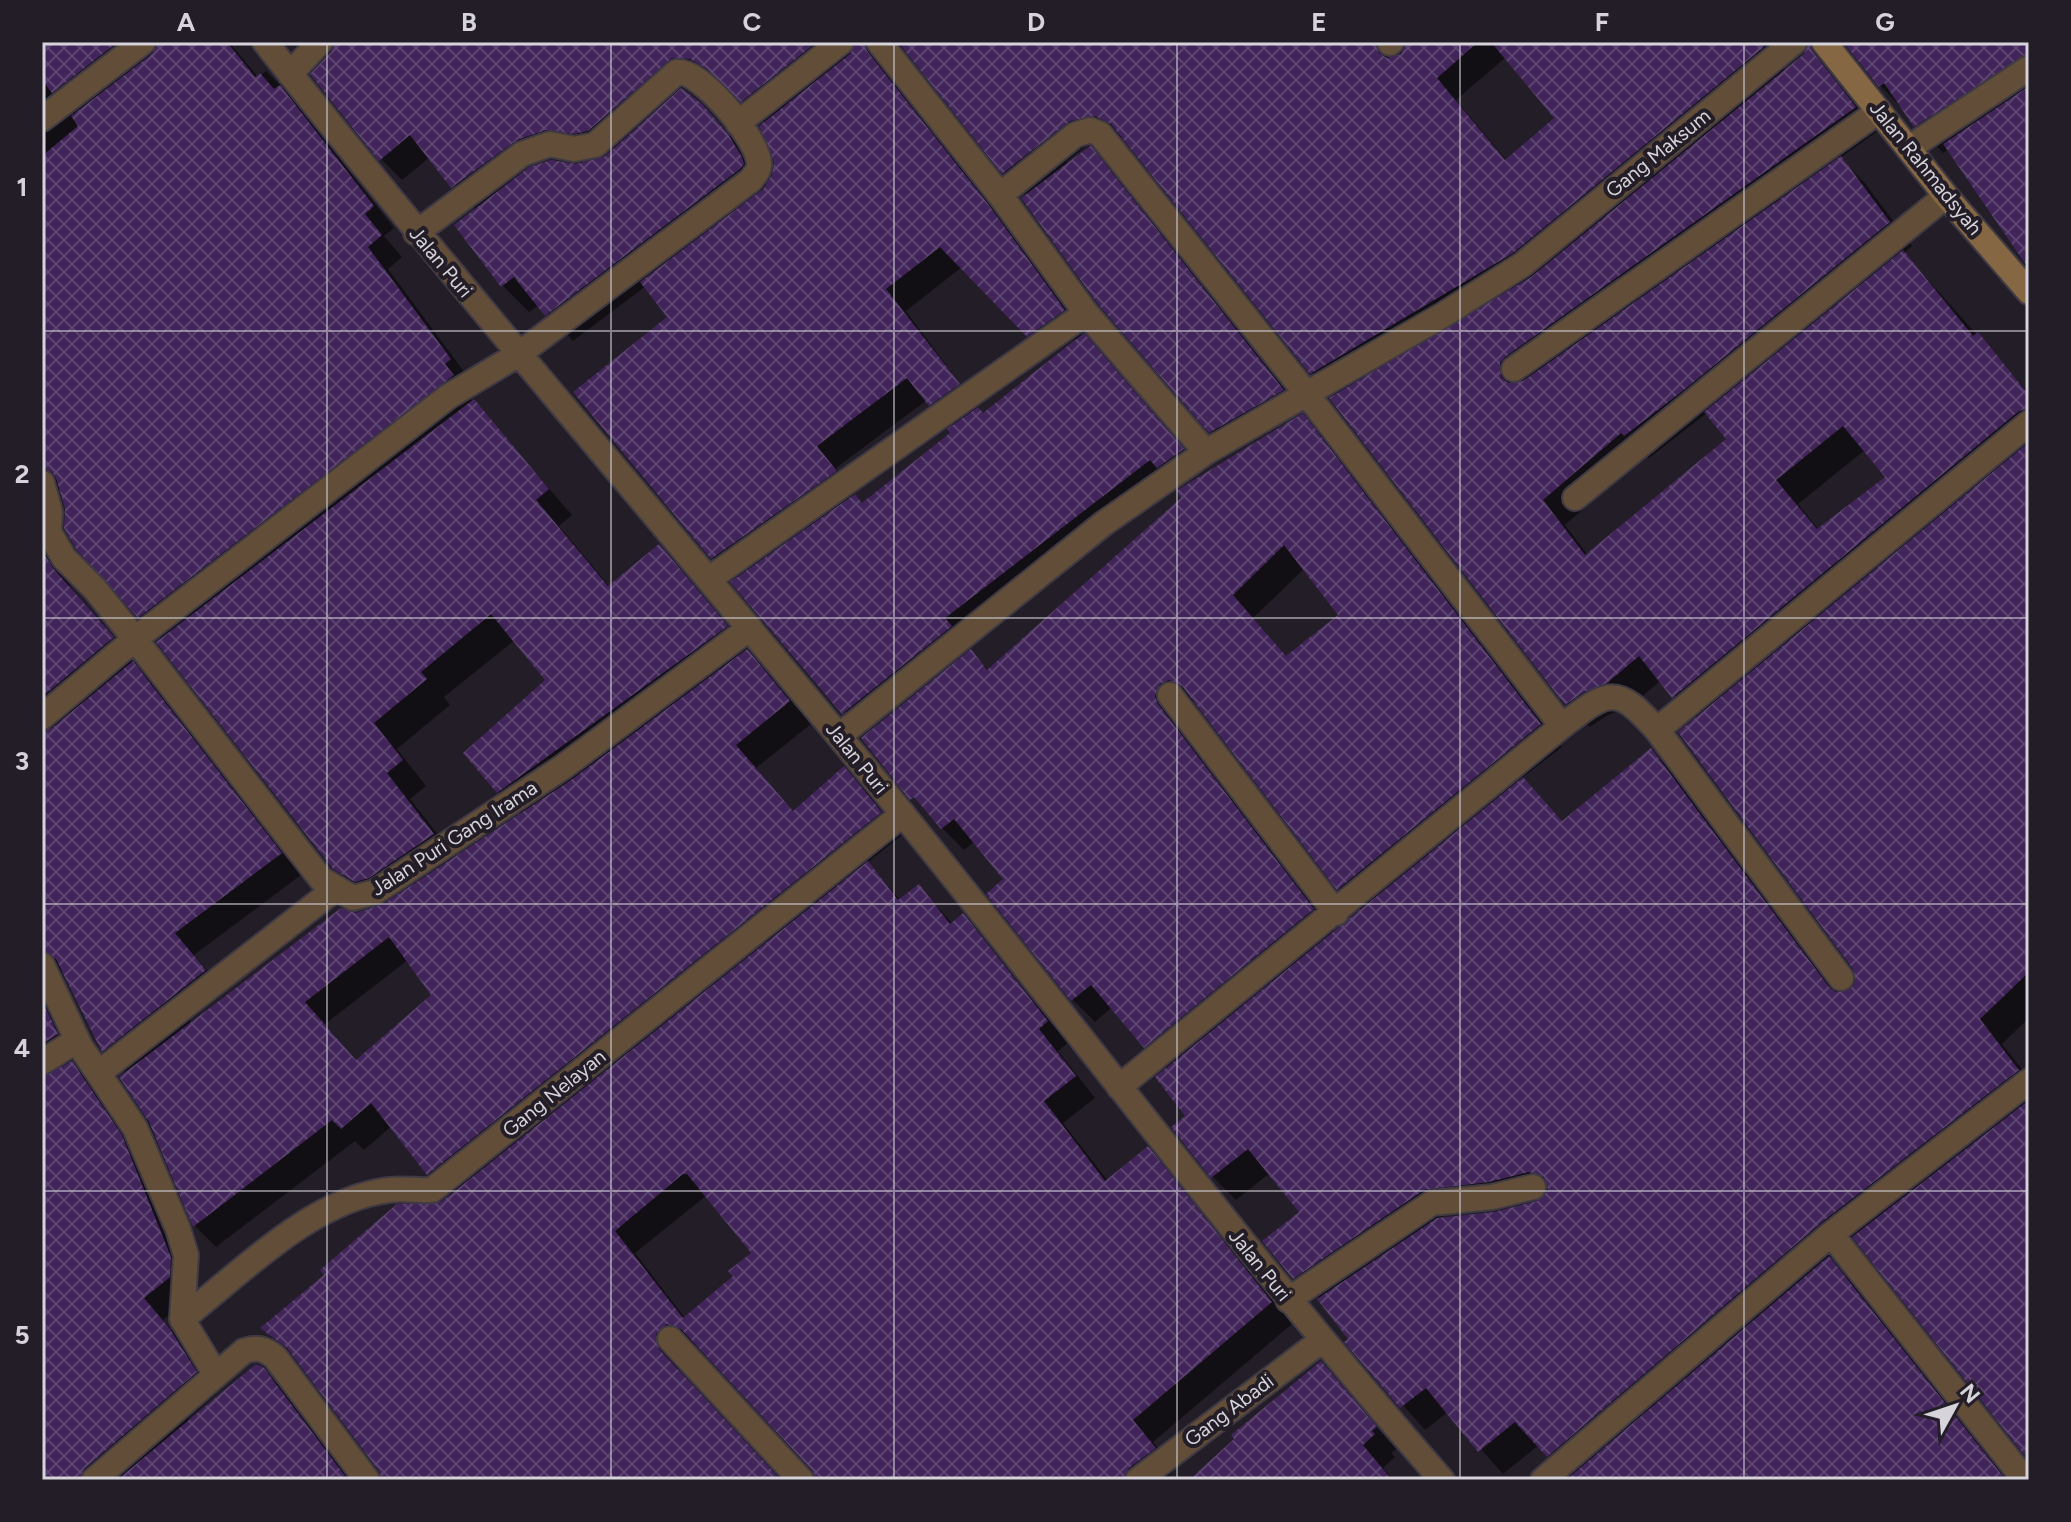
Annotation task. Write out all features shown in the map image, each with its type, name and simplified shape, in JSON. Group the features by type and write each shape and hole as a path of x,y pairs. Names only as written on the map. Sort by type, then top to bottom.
{"street":[{"path":"42,119 143,42"},
{"name":"Jalan Puri","path":"265,42 416,233 903,814 1321,1341 1442,1480"},
{"path":"290,74 320,42"},
{"path":"738,123 841,42"},
{"path":"879,42 1000,195 1086,313 1206,452"},
{"name":"Gang Maksum","path":"839,736 1103,524 1206,452 1443,315 1522,265 1794,42"},
{"name":"Jalan Rahmadsyah","path":"1824,42 1946,196 2029,292"},
{"path":"1909,148 2029,68"},
{"path":"42,717 135,639 449,396 519,354 751,180 759,169 759,159 738,123 698,77 686,71 677,72 595,145 574,149 550,144 522,154 416,233"},
{"path":"1514,369 1879,111"},
{"path":"1000,195 1075,135 1090,130 1100,134 1306,393 1562,726"},
{"path":"1575,498 1946,196"},
{"path":"709,579 1086,313"},
{"path":"1657,730 2029,423"},
{"path":"42,483 50,512 49,532 64,558 95,589 321,879 334,890 100,1072"},
{"name":"Jalan Puri Gang Irama","path":"334,890 359,898 375,892 575,758 750,628"},
{"path":"1170,695 1336,913"},
{"path":"1119,1087 1562,726 1593,702 1613,696 1633,702 1657,730 1841,978"},
{"name":"Gang Nelayan","path":"182,1319 302,1224 341,1203 390,1189 432,1190 903,814"},
{"path":"42,965 80,1046 135,1128 186,1248 182,1319 216,1375"},
{"path":"42,1062 71,1044 80,1046"},
{"path":"1543,1480 1831,1234 2029,1081"},
{"path":"1288,1300 1432,1203 1492,1197 1533,1187"},
{"path":"1831,1234 2025,1480"},
{"path":"670,1339 801,1480"},
{"name":"Gang Abadi","path":"1138,1480 1321,1341"},
{"path":"94,1480 244,1351 261,1349 275,1357 367,1480"}],"building":[{"path":"42,42 118,42 52,93 42,80"},
{"path":"158,42 227,42 255,77 260,73 274,89 280,85 374,206 365,214 382,235 368,247 451,359 445,364 454,375 138,618 76,549 64,528 65,508 56,478 52,472 42,468 42,156 78,126 71,116 152,54"},
{"path":"335,42 817,42 741,102 707,69 690,59 672,58 588,131 574,134 546,130 517,140 451,188 410,135 379,161 310,74 331,52"},
{"path":"856,42 864,42 867,51 988,204 1065,310 1027,337 940,247 886,289 960,384 929,406 907,378 817,446 837,471 711,559 573,392 667,317 640,282 763,189 772,175 774,162 759,126 850,54"},
{"path":"898,42 1375,42 1379,53 1387,58 1401,54 1406,42 1478,42 1437,78 1505,160 1554,118 1491,42 1760,42 1764,47 1513,253 1310,374 1111,124 1095,116 1070,121 1002,174"},
{"path":"1809,42 1812,51 1856,107 1505,357 1500,363 1501,377 1508,383 1523,381 1841,156 1890,222 1685,389 1624,436 1621,433 1543,500 1585,555 1726,439 1704,412 1903,250 1973,336 1978,332 2029,395 2029,408 2019,411 1672,698 1639,656 1607,683 1584,692 1565,705 1329,398 1531,277 1804,54","holes":["1843,426 1885,477 1817,529 1776,480"]},
{"path":"1843,42 2029,42 2029,53 1914,127 1884,83 1879,87"},
{"path":"2029,86 2029,269 1943,144"},
{"path":"681,88 702,104 728,134 742,157 744,164 740,169 545,316 514,277 501,287 454,225 529,167 551,160 576,164 604,157"},
{"path":"1091,146 1284,390 1209,433 1098,304 1021,198"},
{"path":"1084,333 1184,449 1157,468 1150,460 945,618 952,626 842,714 730,582 855,494 862,503 950,433 947,429 978,407 983,413"},
{"path":"474,399 549,489 536,500 608,586 659,544 728,626 497,793 463,753 545,680 491,614 421,672 427,679 374,723 403,760 387,773 434,834 369,878 355,882 333,869 156,642"},
{"path":"1303,413 1541,724 1337,890 1182,686 1169,680 1160,684 1155,696 1158,704 1314,909 1144,1048 1091,985 1071,1001 986,894 1003,879 954,819 941,829 914,797 910,800 861,738 971,649 987,670 1181,498 1176,491","holes":["1284,545 1338,615 1286,656 1233,595"]},
{"path":"2029,442 2029,972 1980,1019 2019,1070 1822,1222 1547,1457 1515,1422 1478,1452 1426,1388 1400,1408 1344,1342 1348,1339 1317,1299 1437,1218 1494,1212 1537,1201 1548,1190 1544,1177 1529,1172 1489,1182 1424,1190 1293,1279 1262,1241 1299,1212 1248,1149 1211,1178 1171,1127 1185,1116 1155,1077 1523,777 1562,821 1651,748 1829,987 1836,992 1849,990 1855,983 1853,969 1678,732"},
{"path":"42,550 53,568 114,637 42,697"},
{"path":"747,649 790,701 736,745 793,811 844,766 882,812 427,1175 371,1103 341,1129 332,1120 193,1227 149,1122 119,1077 341,908 356,913 383,904 571,780","holes":["389,937 431,995 356,1060 305,1002"]},
{"path":"133,661 282,853 175,933 206,970 102,1052 56,959 42,950 42,732 52,728"},
{"path":"868,861 898,900 919,884 950,924 963,913 1048,1021 1039,1029 1076,1076 1044,1101 1105,1181 1148,1146 1272,1302 1133,1420 1156,1448 1129,1468 1123,1480 816,1480 812,1470 681,1329 667,1324 656,1334 659,1349 781,1480 382,1480 379,1471 287,1348 260,1328 324,1275 320,1270 397,1204 441,1202","holes":["683,1174 687,1174 751,1253 728,1271 733,1276 683,1318 615,1231"]},
{"path":"42,1000 58,1034 42,1044"},
{"path":"72,1061 122,1135 171,1257 170,1277 144,1298 170,1329 197,1372 84,1469 79,1480 42,1480 42,1077"},
{"path":"2029,1100 2029,1461 1852,1237"},
{"path":"1829,1256 2006,1480 1566,1480"},
{"path":"1321,1361 1377,1427 1372,1431 1375,1434 1363,1445 1392,1480 1189,1480 1234,1439 1231,1435"},
{"path":"256,1364 264,1368 348,1480 117,1480"}]}
